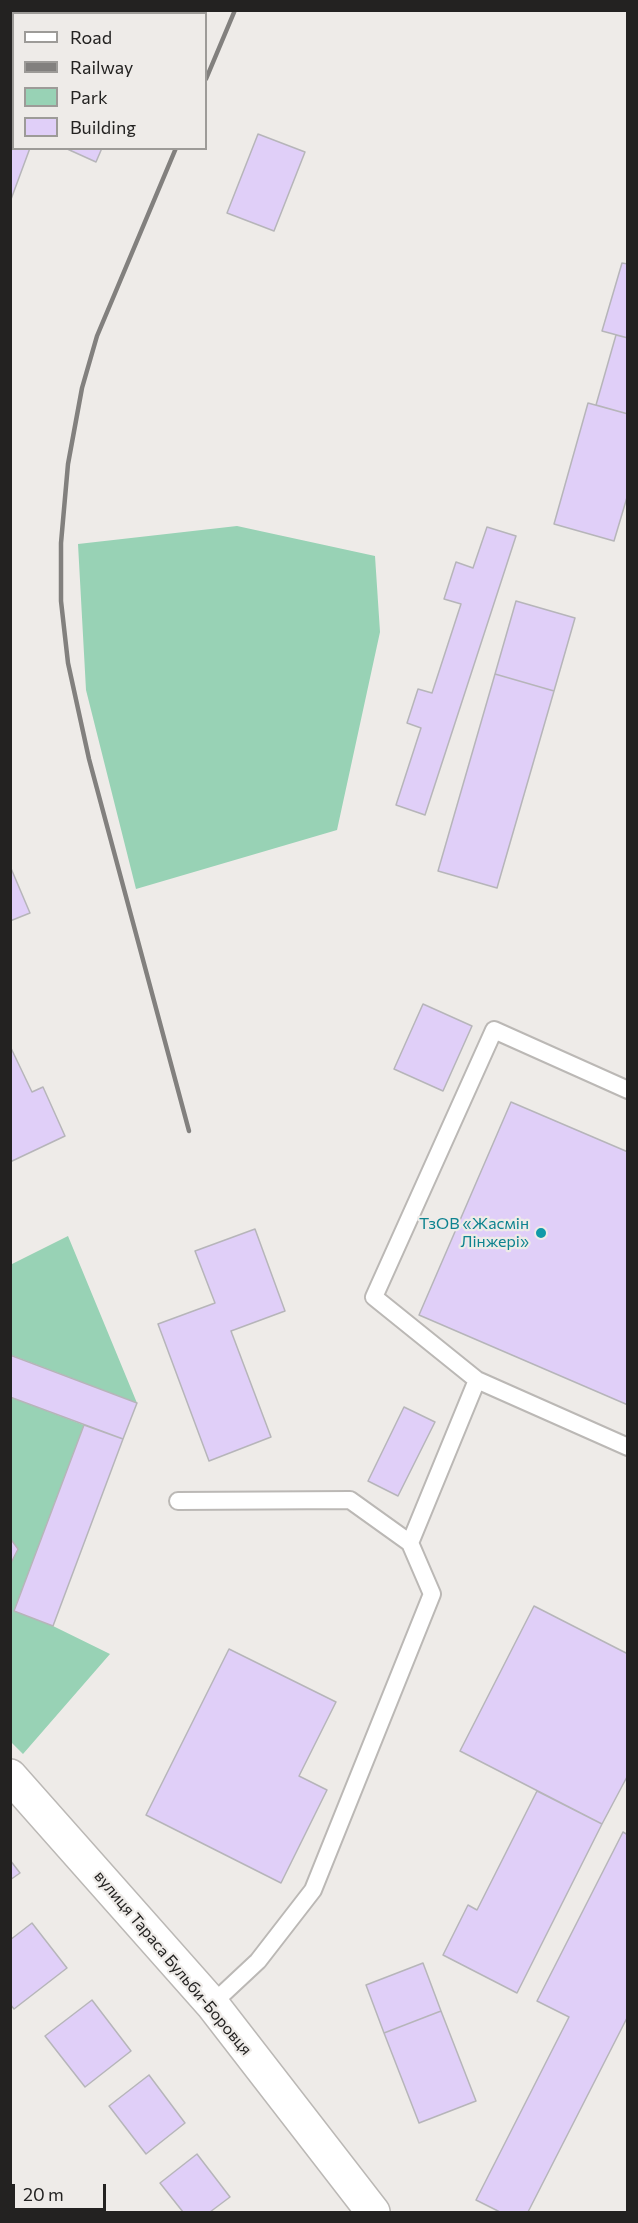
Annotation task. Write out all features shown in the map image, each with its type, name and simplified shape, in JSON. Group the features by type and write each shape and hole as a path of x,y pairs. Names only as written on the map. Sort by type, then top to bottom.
{"street":[{"name":"вулиця Тараса Бульби-Боровця","path":"10,1776 212,2004 373,2212"}],"lane":[{"path":"627,1090 494,1030 374,1297 477,1380 627,1447"},
{"path":"410,1543 477,1380"},
{"path":"178,1501 350,1500 410,1543 432,1594 313,1890 258,1961 212,2004"}],"green space":[{"path":"237,526 375,556 380,632 337,830 136,889 86,690 78,544"},
{"path":"68,1236 137,1403 11,1355 10,1265"},
{"path":"10,1397 84,1425 14,1611 53,1626 110,1654 23,1754 10,1741"}],"building":[{"path":"10,121 12,122 12,150 29,150 10,202"},
{"path":"258,134 305,152 274,231 227,213"},
{"path":"69,150 101,150 96,162"},
{"path":"622,263 628,264 628,338 602,331"},
{"path":"616,335 628,338 628,414 596,405"},
{"path":"588,403 628,414 628,494 614,541 554,524"},
{"path":"487,527 516,536 425,815 396,805 421,728 407,723 418,689 432,693 461,604 444,599 456,562 473,568"},
{"path":"516,601 575,618 554,691 495,674"},
{"path":"495,674 554,691 497,888 438,871"},
{"path":"10,866 30,913 10,921"},
{"path":"423,1004 472,1026 443,1091 394,1069"},
{"path":"10,1046 32,1092 43,1087 65,1136 10,1162"},
{"name":"ТзОВ «Жасмін Лінжері»","path":"511,1102 628,1152 628,1405 419,1315"},
{"path":"255,1229 285,1311 231,1331 271,1437 209,1461 158,1324 215,1303 195,1251"},
{"path":"10,1355 137,1403 123,1439 10,1397"},
{"path":"404,1407 435,1422 398,1496 368,1481"},
{"path":"84,1425 123,1439 53,1626 14,1611"},
{"path":"10,1538 18,1549 10,1565"},
{"path":"534,1606 628,1654 628,1775 602,1824 460,1751"},
{"path":"229,1649 336,1702 299,1776 327,1790 281,1883 146,1815"},
{"path":"537,1791 602,1824 517,1993 443,1955 468,1905 477,1910"},
{"path":"623,1832 628,1835 628,2016 528,2212 500,2212 476,2200 569,2017 537,2001"},
{"path":"10,1860 20,1873 10,1880"},
{"path":"32,1923 67,1968 14,2009 10,2004 10,1940"},
{"path":"423,1963 441,2011 384,2033 366,1985"},
{"path":"92,2000 131,2051 85,2087 45,2036"},
{"path":"441,2011 476,2101 419,2123 384,2033"},
{"path":"149,2075 185,2123 146,2154 109,2106"},
{"path":"197,2154 230,2197 210,2212 183,2212 160,2183"}],"railway":[{"path":"207,77 235,10"},
{"path":"175,150 97,336 82,388 68,464 61,543 61,601 68,663 89,759 189,1131"}],"place":[{"name":"ТзОВ «Жасмін Лінжері»","path":"541,1233"}]}
